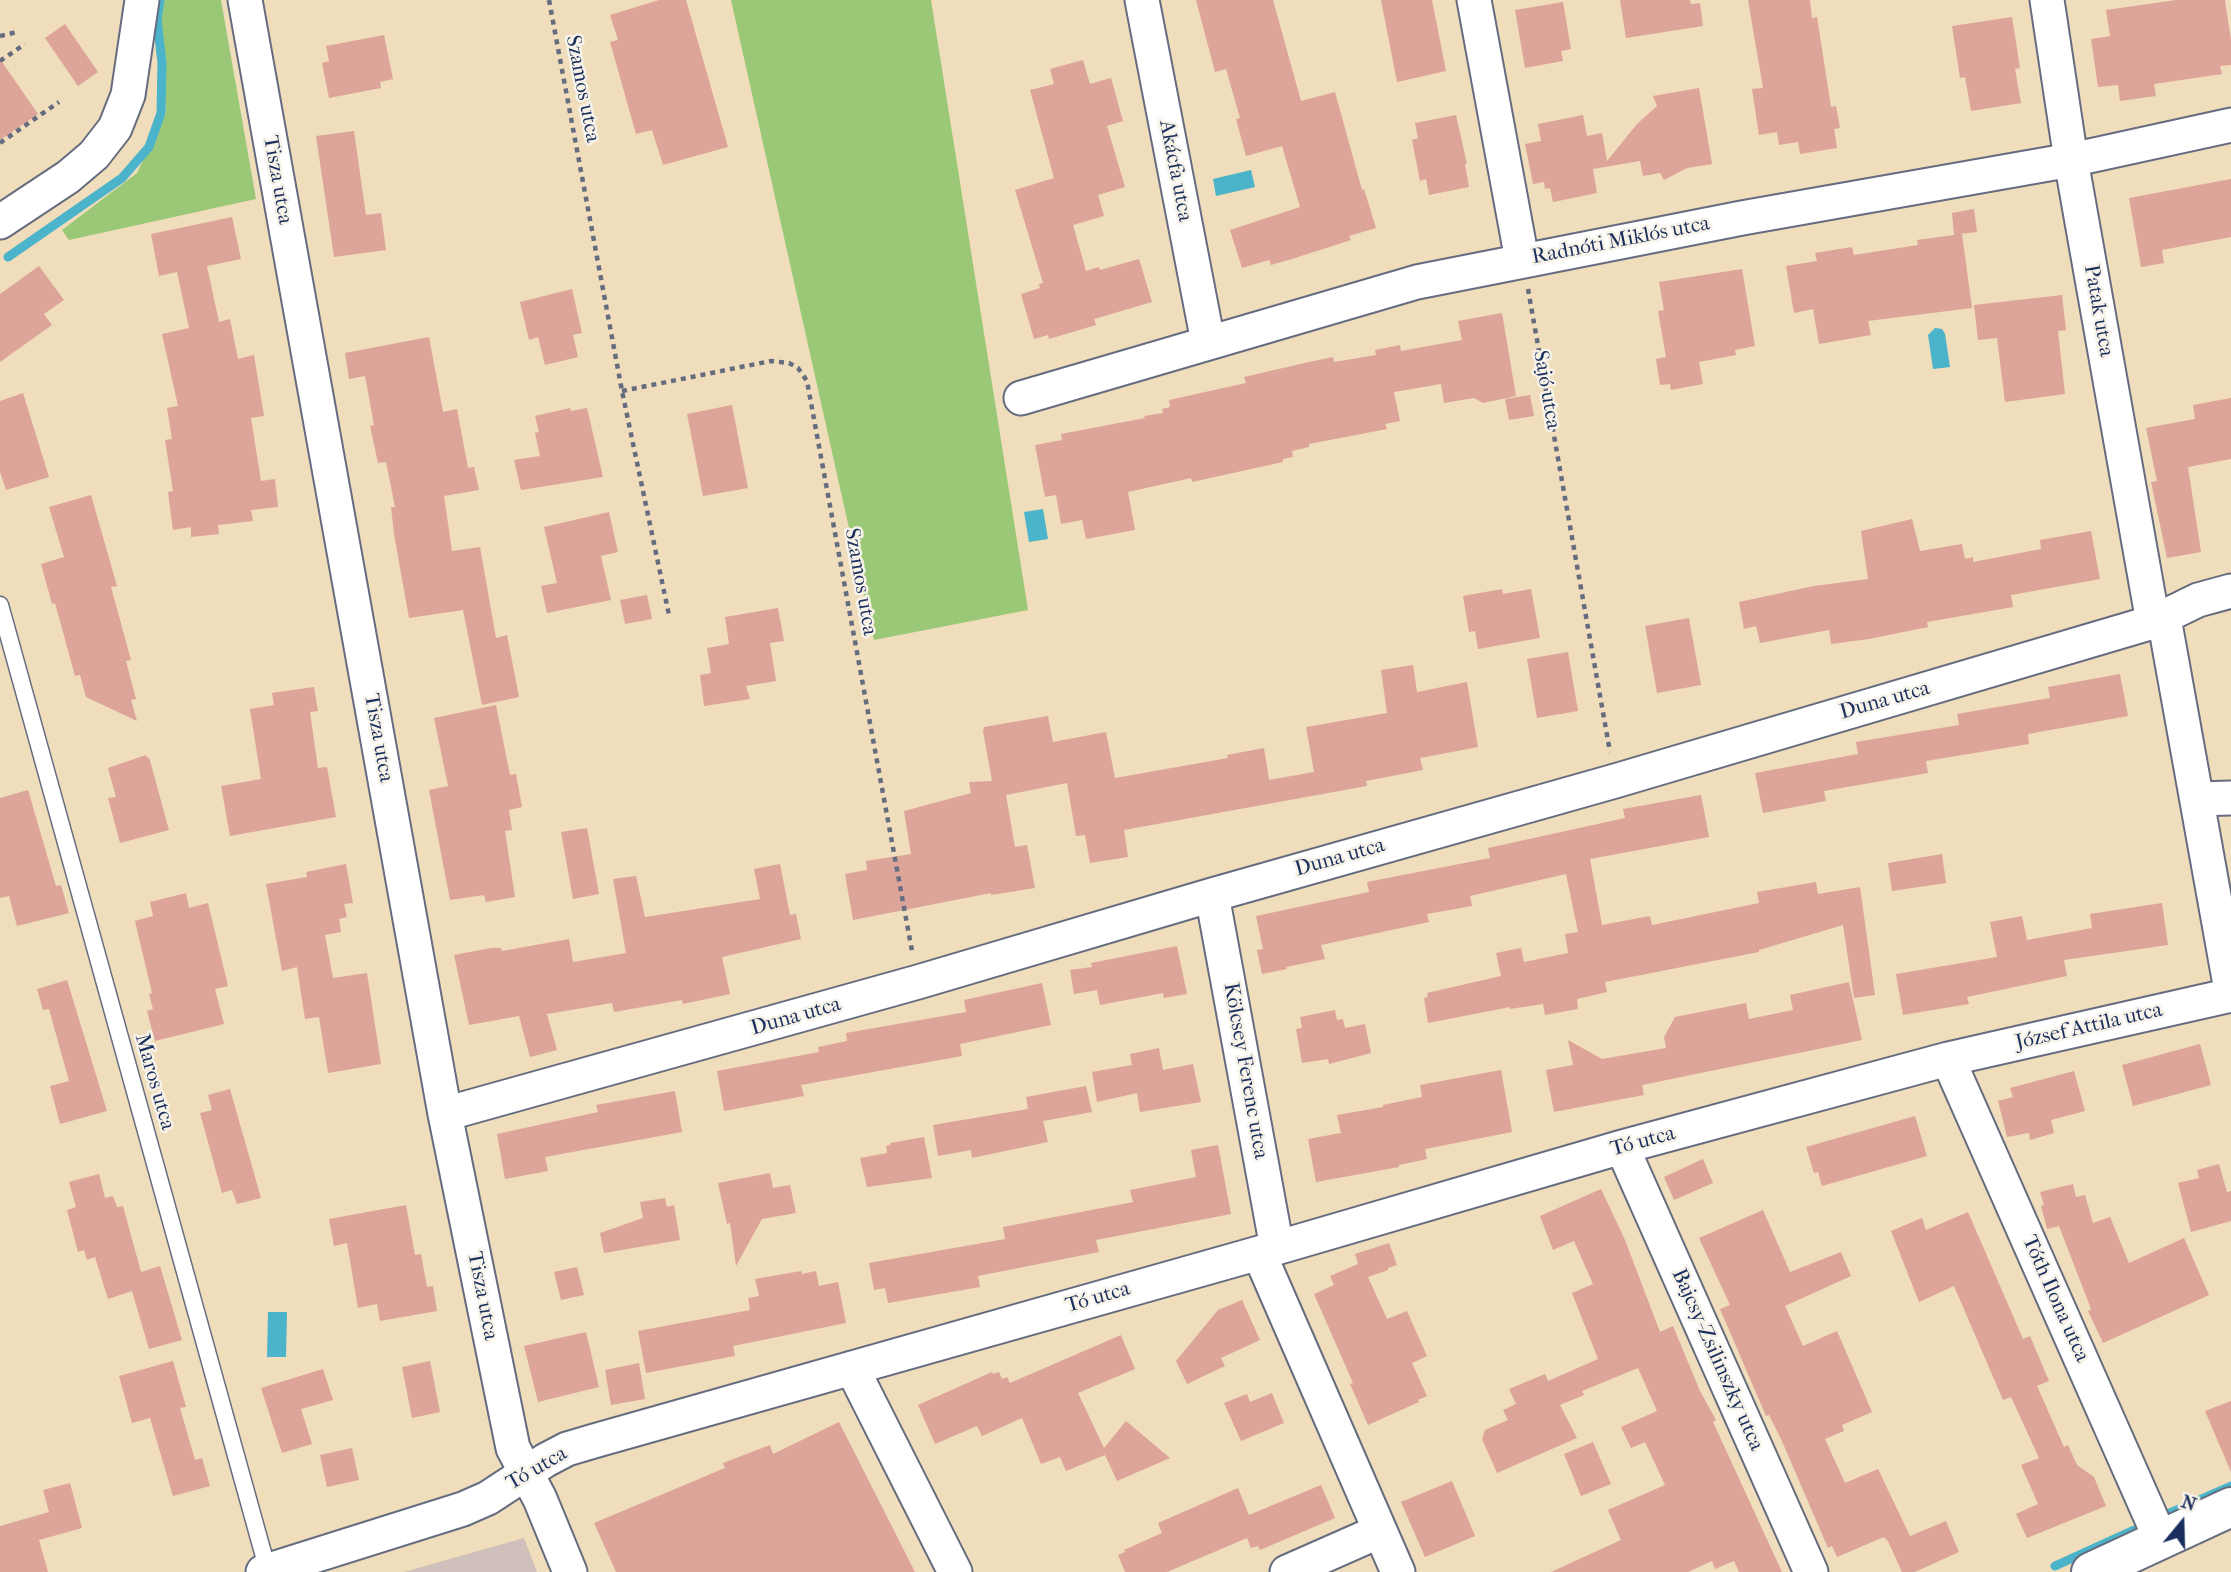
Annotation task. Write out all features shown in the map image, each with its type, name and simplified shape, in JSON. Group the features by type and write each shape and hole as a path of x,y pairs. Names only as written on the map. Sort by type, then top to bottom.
{"street":[{"path":"0,222 68,177 94,155 115,128 128,95 142,0"},
{"name":"Tisza utca","path":"245,0 445,1114 513,1448 540,1499 570,1572"},
{"name":"Akácfa utca","path":"1142,0 1208,342"},
{"path":"1474,0 1522,260"},
{"name":"Patak utca","path":"2047,0 2071,160 2158,620 2198,799 2231,990"},
{"name":"Radnóti Miklós utca","path":"1021,398 1417,282 1742,218 2071,160 2231,125"},
{"name":"Duna utca","path":"445,1114 918,982 1212,895 1615,781 2158,620 2198,600 2231,591"},
{"path":"2198,799 2231,798"},
{"name":"Kölcsey Ferenc utca","path":"1212,895 1268,1250 1398,1572"},
{"name":"József Attila utca","path":"1948,1059 2231,995"},
{"name":"Tó utca","path":"265,1571 463,1509 488,1498 525,1472 567,1449 1622,1147 1948,1059"},
{"name":"Tóth Ilona utca","path":"1948,1059 2161,1540"},
{"name":"Bajcsy-Zsilinszky utca","path":"1622,1147 1811,1572"},
{"path":"852,1368 955,1572"},
{"path":"2091,1572 2231,1507"},
{"path":"1287,1572 1380,1531"}],"lane":[{"name":"Maros utca","path":"0,605 265,1571"}],"path":[{"name":"Szamos utca","path":"549,0 622,391 668,615"},
{"path":"0,36 17,32"},
{"path":"0,61 25,44"},
{"path":"0,143 59,102"},
{"name":"Sajó utca","path":"1522,260 1615,781"},
{"name":"Szamos utca","path":"622,391 771,361 789,363 799,369 807,381 918,982"}],"shaded area":[{"path":"524,1538 537,1572 404,1572"}],"green space":[{"path":"162,0 221,0 256,199 69,240 62,230 137,173 166,113 160,18"},
{"path":"731,0 931,0 1028,610 874,640"}],"water":[{"path":"1251,170 1255,187 1216,196 1213,179"},
{"path":"1935,328 1942,329 1945,334 1950,367 1933,369 1928,335"},
{"path":"1043,509 1048,539 1029,542 1024,512"},
{"path":"268,1312 287,1312 286,1357 267,1357"}],"building":[{"path":"659,0 686,0 728,147 663,165 652,130 636,134 610,42 618,40 610,15"},
{"path":"1196,0 1273,0 1301,101 1335,92 1362,190 1364,189 1376,228 1349,236 1351,240 1295,258 1271,265 1269,260 1242,268 1230,230 1300,207 1282,146 1246,156 1236,119 1240,118 1226,69 1215,72"},
{"path":"1381,0 1432,0 1446,71 1397,82"},
{"path":"1620,0 1690,0 1691,4 1700,3 1703,26 1626,38"},
{"path":"1748,0 1810,0 1812,18 1817,17 1831,107 1836,106 1840,128 1834,129 1837,148 1800,154 1798,142 1779,145 1777,132 1759,135 1752,89 1763,88"},
{"path":"2176,0 2225,0 2231,40 2231,65 2220,66 2222,74 2154,84 2156,96 2120,101 2118,85 2098,87 2091,39 2110,36 2106,10"},
{"path":"1563,2 1571,49 1561,51 1563,61 1525,68 1515,10"},
{"path":"2012,17 2020,68 2015,69 2021,103 1971,111 1965,77 1960,78 1952,26"},
{"path":"65,24 98,72 78,86 45,38"},
{"path":"384,35 393,79 380,82 381,88 329,98 322,63 329,61 326,46"},
{"path":"0,59 38,114 0,140"},
{"path":"1083,60 1090,84 1111,78 1123,121 1107,126 1125,187 1098,195 1104,216 1073,225 1086,271 1099,267 1100,270 1139,259 1152,302 1094,319 1096,325 1049,339 1048,335 1034,339 1021,294 1040,288 1039,284 1043,283 1015,190 1054,178 1030,90 1054,84 1050,69"},
{"path":"1699,88 1712,164 1687,168 1664,180 1660,173 1643,176 1640,161 1593,169 1597,193 1553,202 1550,188 1545,189 1544,182 1533,184 1525,144 1541,141 1538,124 1583,115 1587,136 1602,133 1607,161 1637,124 1657,106 1653,96"},
{"path":"1456,115 1467,164 1469,187 1429,195 1426,179 1420,181 1412,140 1418,138 1415,123"},
{"path":"354,131 366,215 381,213 386,250 334,257 316,136"},
{"path":"2231,179 2231,237 2162,250 2164,263 2141,267 2129,198"},
{"path":"1974,209 1977,232 1959,234 1962,234 1972,308 1868,321 1871,335 1819,344 1813,309 1794,313 1786,266 1817,261 1815,253 1852,247 1854,255 1918,245 1917,240 1954,235 1952,213"},
{"path":"232,217 241,259 207,266 219,322 230,319 238,359 254,355 264,416 251,418 261,481 275,479 278,507 251,510 253,521 218,525 219,534 191,537 191,527 173,530 168,492 173,491 165,440 172,439 167,408 178,406 162,334 189,328 177,272 159,276 151,234"},
{"path":"39,266 64,300 44,314 52,325 0,362 0,294"},
{"path":"1742,269 1755,346 1735,350 1736,355 1699,362 1703,384 1671,390 1670,384 1660,385 1656,359 1666,357 1658,311 1664,310 1659,282"},
{"path":"572,289 582,333 573,335 578,357 545,365 538,337 529,340 520,302"},
{"path":"2062,295 2066,330 2058,331 2065,394 2005,402 1997,338 1978,340 1974,305"},
{"path":"1502,313 1516,396 1483,403 1474,398 1444,403 1441,384 1394,392 1400,421 1385,424 1387,429 1309,444 1309,447 1292,451 1293,457 1283,459 1283,462 1192,482 1191,478 1128,492 1135,530 1086,539 1082,520 1061,524 1056,495 1045,497 1035,445 1062,440 1061,434 1163,413 1162,409 1170,407 1169,400 1246,383 1244,377 1333,357 1334,362 1376,355 1375,350 1400,345 1401,351 1462,340 1458,321"},
{"path":"429,337 443,412 457,409 468,468 474,467 479,490 444,496 452,551 480,547 496,638 507,635 519,697 482,705 463,610 409,618 394,534 391,507 395,507 386,462 378,463 370,426 374,425 365,376 349,379 345,353"},
{"path":"23,393 49,477 6,490 0,472 0,401"},
{"path":"1530,395 1534,416 1509,420 1505,399"},
{"path":"2231,398 2231,459 2188,467 2201,552 2167,558 2151,482 2157,481 2146,428 2195,419 2193,405"},
{"path":"732,405 748,488 703,496 687,414"},
{"path":"570,408 571,411 587,408 603,477 521,490 514,460 540,456 535,433 539,432 535,416"},
{"path":"91,495 117,586 111,587 131,660 126,661 136,699 131,700 137,721 86,697 80,675 75,676 41,564 64,557 49,507"},
{"path":"609,512 618,552 601,556 611,600 547,613 541,586 557,583 544,527"},
{"path":"1912,519 1920,551 1962,544 1965,559 1973,557 1973,562 2041,549 2040,540 2091,531 2100,579 2011,595 2013,607 1927,622 1928,627 1869,639 1831,644 1829,630 1760,643 1756,626 1744,629 1739,602 1814,586 1868,579 1861,531"},
{"path":"1502,589 1503,594 1531,589 1540,638 1478,649 1475,631 1469,632 1463,596"},
{"path":"647,595 652,619 625,624 620,600"},
{"path":"778,608 784,641 770,643 776,681 746,686 750,699 704,706 700,675 711,673 707,648 729,644 725,617"},
{"path":"1689,618 1701,685 1657,693 1645,626"},
{"path":"1568,652 1578,711 1537,718 1527,659"},
{"path":"1413,665 1417,692 1467,682 1478,747 1420,758 1423,770 1366,781 1367,786 1124,830 1128,857 1090,863 1085,835 1076,836 1067,783 1006,795 1015,847 1027,845 1035,888 991,893 853,920 845,874 867,870 866,861 911,854 904,811 971,793 969,782 992,781 984,727 1048,716 1053,742 1106,732 1115,778 1228,758 1227,755 1264,748 1269,780 1314,772 1306,727 1387,713 1381,670"},
{"path":"2120,674 2128,716 2028,734 2029,744 1926,761 1928,773 1824,791 1826,801 1763,813 1755,773 1858,754 1856,742 1959,725 1957,714 2050,698 2048,687"},
{"path":"314,687 318,711 310,712 318,768 327,767 336,817 230,836 221,786 261,779 250,709 274,705 272,693"},
{"path":"496,705 510,775 516,774 522,807 509,810 512,830 505,831 515,897 486,902 484,895 450,900 429,790 448,786 434,718"},
{"path":"146,755 149,757 169,830 120,843 108,798 116,797 108,768"},
{"path":"28,790 56,886 61,885 69,913 17,926 9,896 0,898 0,798"},
{"path":"1701,795 1709,837 1590,859 1602,925 1650,916 1652,925 1759,903 1757,892 1816,882 1818,894 1860,887 1875,995 1854,998 1843,925 1759,952 1605,982 1607,992 1577,999 1578,1009 1545,1015 1543,1004 1510,1007 1428,1023 1424,998 1428,997 1427,993 1501,976 1496,953 1521,948 1524,962 1568,953 1565,934 1578,932 1566,874 1470,896 1472,906 1427,914 1429,922 1321,945 1325,959 1262,974 1257,950 1263,949 1256,916 1369,892 1367,882 1490,858 1488,848 1625,818 1623,809"},
{"path":"587,828 599,894 573,899 561,832"},
{"path":"1942,854 1946,883 1892,891 1888,863"},
{"path":"346,864 353,903 344,904 347,917 339,919 341,932 325,935 333,978 367,973 381,1064 328,1073 319,1017 305,1019 297,967 282,971 266,884 307,877 306,872"},
{"path":"780,864 790,915 796,914 801,939 722,957 730,994 683,1004 682,1000 614,1012 612,1003 547,1014 557,1050 530,1057 519,1016 469,1025 454,955 491,948 501,948 502,951 569,939 573,962 626,953 613,879 636,876 645,917 760,899 754,869"},
{"path":"186,893 189,908 208,903 228,986 215,989 224,1024 155,1041 147,1011 153,1009 149,994 152,993 135,921 153,916 150,902"},
{"path":"2162,903 2168,945 2064,960 2067,976 1967,997 1969,1004 1903,1015 1896,974 1997,957 1990,922 2022,916 2027,940 2092,928 2090,914"},
{"path":"1177,946 1187,994 1164,998 1163,993 1100,1005 1097,990 1074,994 1070,970 1092,967 1091,963"},
{"path":"67,980 107,1111 60,1124 50,1086 69,1081 49,1009 43,1010 37,989"},
{"path":"1849,982 1862,1040 1642,1085 1644,1095 1554,1112 1546,1070 1573,1065 1568,1040 1602,1059 1666,1048 1664,1037 1675,1017 1746,1003 1749,1019 1793,1010 1790,995"},
{"path":"1042,983 1051,1025 960,1044 962,1056 801,1085 804,1096 724,1111 717,1071 819,1052 818,1047 847,1041 846,1033 966,1012 964,1000"},
{"path":"1335,1010 1337,1020 1343,1019 1345,1028 1365,1024 1371,1053 1329,1064 1328,1059 1302,1063 1296,1029 1302,1028 1300,1017"},
{"path":"2200,1044 2211,1085 2133,1106 2122,1065"},
{"path":"1159,1048 1163,1070 1193,1064 1201,1102 1140,1112 1137,1093 1097,1102 1092,1072 1132,1065 1130,1054"},
{"path":"1501,1070 1512,1132 1425,1149 1427,1159 1399,1167 1316,1182 1308,1139 1341,1133 1337,1115 1422,1097 1420,1085"},
{"path":"2074,1071 2085,1111 2051,1120 2054,1133 2030,1140 2029,1133 2007,1137 1998,1101 2013,1097 2010,1088"},
{"path":"1086,1086 1092,1112 1043,1121 1048,1142 972,1158 971,1150 938,1156 933,1125 1028,1109 1026,1097"},
{"path":"230,1089 261,1198 237,1204 232,1190 222,1193 200,1113 212,1110 208,1095"},
{"path":"675,1091 682,1132 545,1157 548,1171 505,1179 497,1134 598,1112 596,1105"},
{"path":"1915,1116 1927,1156 1822,1186 1818,1172 1814,1173 1806,1147"},
{"path":"924,1137 932,1178 867,1187 860,1158 887,1153 886,1146 890,1143"},
{"path":"1218,1145 1231,1214 1096,1240 1099,1252 978,1276 980,1287 888,1303 885,1288 874,1290 869,1263 1005,1239 1003,1227 1133,1202 1130,1190 1196,1177 1191,1150"},
{"path":"1703,1159 1713,1183 1674,1200 1664,1177"},
{"path":"2219,1164 2227,1192 2231,1191 2231,1221 2191,1232 2178,1183 2199,1178 2197,1170"},
{"path":"770,1173 773,1188 790,1185 796,1213 762,1219 736,1266 730,1223 727,1224 718,1183"},
{"path":"99,1174 105,1198 113,1196 117,1207 123,1206 141,1272 160,1266 182,1340 149,1349 132,1291 108,1299 95,1257 87,1260 84,1250 78,1252 67,1210 76,1207 69,1182"},
{"path":"2073,1184 2076,1197 2085,1195 2093,1223 2110,1217 2129,1263 2184,1238 2209,1295 2103,1343 2088,1311 2091,1309 2059,1226 2047,1229 2041,1206 2044,1205 2040,1192"},
{"path":"1601,1189 1625,1240 1660,1332 1673,1326 1700,1391 1716,1420 1713,1422 1782,1572 1739,1572 1734,1561 1715,1569 1712,1561 1688,1572 1551,1572 1621,1540 1608,1510 1665,1485 1645,1442 1631,1448 1621,1427 1657,1411 1638,1368 1582,1391 1584,1395 1560,1405 1577,1438 1497,1473 1482,1439 1485,1430 1508,1420 1503,1410 1516,1404 1509,1389 1545,1374 1548,1381 1598,1359 1572,1293 1593,1284 1574,1241 1553,1250 1540,1216"},
{"path":"665,1198 667,1207 674,1205 680,1240 604,1253 600,1233 643,1218 640,1202"},
{"path":"406,1205 415,1255 421,1254 427,1287 433,1286 437,1311 380,1321 377,1304 358,1308 347,1243 334,1246 329,1219"},
{"path":"1763,1210 1790,1272 1841,1252 1851,1276 1785,1306 1803,1346 1837,1331 1872,1412 1842,1425 1844,1431 1825,1439 1845,1483 1878,1469 1910,1536 1946,1521 1959,1552 1915,1572 1902,1572 1884,1537 1837,1557 1832,1546 1828,1548 1781,1439 1769,1415 1766,1416 1720,1309 1730,1305 1699,1238"},
{"path":"1968,1212 2023,1339 2030,1336 2049,1381 2037,1386 2064,1447 2068,1445 2077,1465 2094,1477 2106,1506 2027,1538 2016,1514 2038,1504 2021,1465 2039,1458 2011,1397 2003,1400 1954,1286 1919,1302 1891,1231 1922,1218 1926,1230"},
{"path":"1389,1243 1397,1265 1368,1277 1387,1319 1407,1311 1427,1356 1412,1363 1427,1396 1368,1425 1350,1384 1353,1383 1314,1294 1334,1285 1330,1276 1358,1264 1355,1254"},
{"path":"577,1267 584,1295 561,1300 554,1272"},
{"path":"801,1271 802,1274 816,1271 819,1286 838,1282 846,1323 733,1346 735,1356 646,1373 638,1331 750,1310 748,1298 759,1296 755,1279"},
{"path":"1242,1300 1260,1340 1221,1358 1225,1366 1187,1384 1176,1361 1218,1310"},
{"path":"586,1332 599,1387 538,1402 524,1346"},
{"path":"1121,1335 1135,1369 1078,1393 1104,1448 1126,1421 1170,1458 1117,1481 1105,1455 1066,1471 1060,1457 1041,1464 1022,1418 982,1436 977,1426 935,1444 918,1405 992,1372 999,1372 1002,1379 1007,1377 1010,1383"},
{"path":"173,1361 186,1407 180,1408 195,1460 202,1458 210,1486 173,1496 150,1418 132,1423 119,1376"},
{"path":"430,1361 440,1412 412,1418 402,1367"},
{"path":"639,1363 645,1399 611,1405 605,1370"},
{"path":"323,1369 333,1400 301,1409 312,1444 282,1453 261,1388"},
{"path":"1272,1393 1284,1423 1241,1441 1224,1403 1247,1394 1250,1402"},
{"path":"2231,1401 2231,1472 2205,1411"},
{"path":"839,1422 915,1572 616,1572 594,1523 725,1468 723,1463 770,1445 773,1454"},
{"path":"1593,1442 1611,1484 1581,1496 1564,1454"},
{"path":"352,1448 359,1480 327,1487 320,1455"},
{"path":"1452,1481 1475,1536 1425,1557 1401,1502"},
{"path":"70,1483 82,1528 39,1540 48,1572 0,1572 0,1526 49,1512 43,1490"},
{"path":"1321,1485 1335,1518 1260,1550 1258,1546 1251,1548 1247,1538 1167,1572 1125,1572 1118,1555 1162,1533 1158,1523 1238,1488 1249,1515"}],"waterway":[{"path":"8,257 122,178 149,147 161,113 162,63 157,20 160,0"},
{"path":"2165,1515 2231,1486"},
{"path":"2055,1566 2134,1530"}]}
